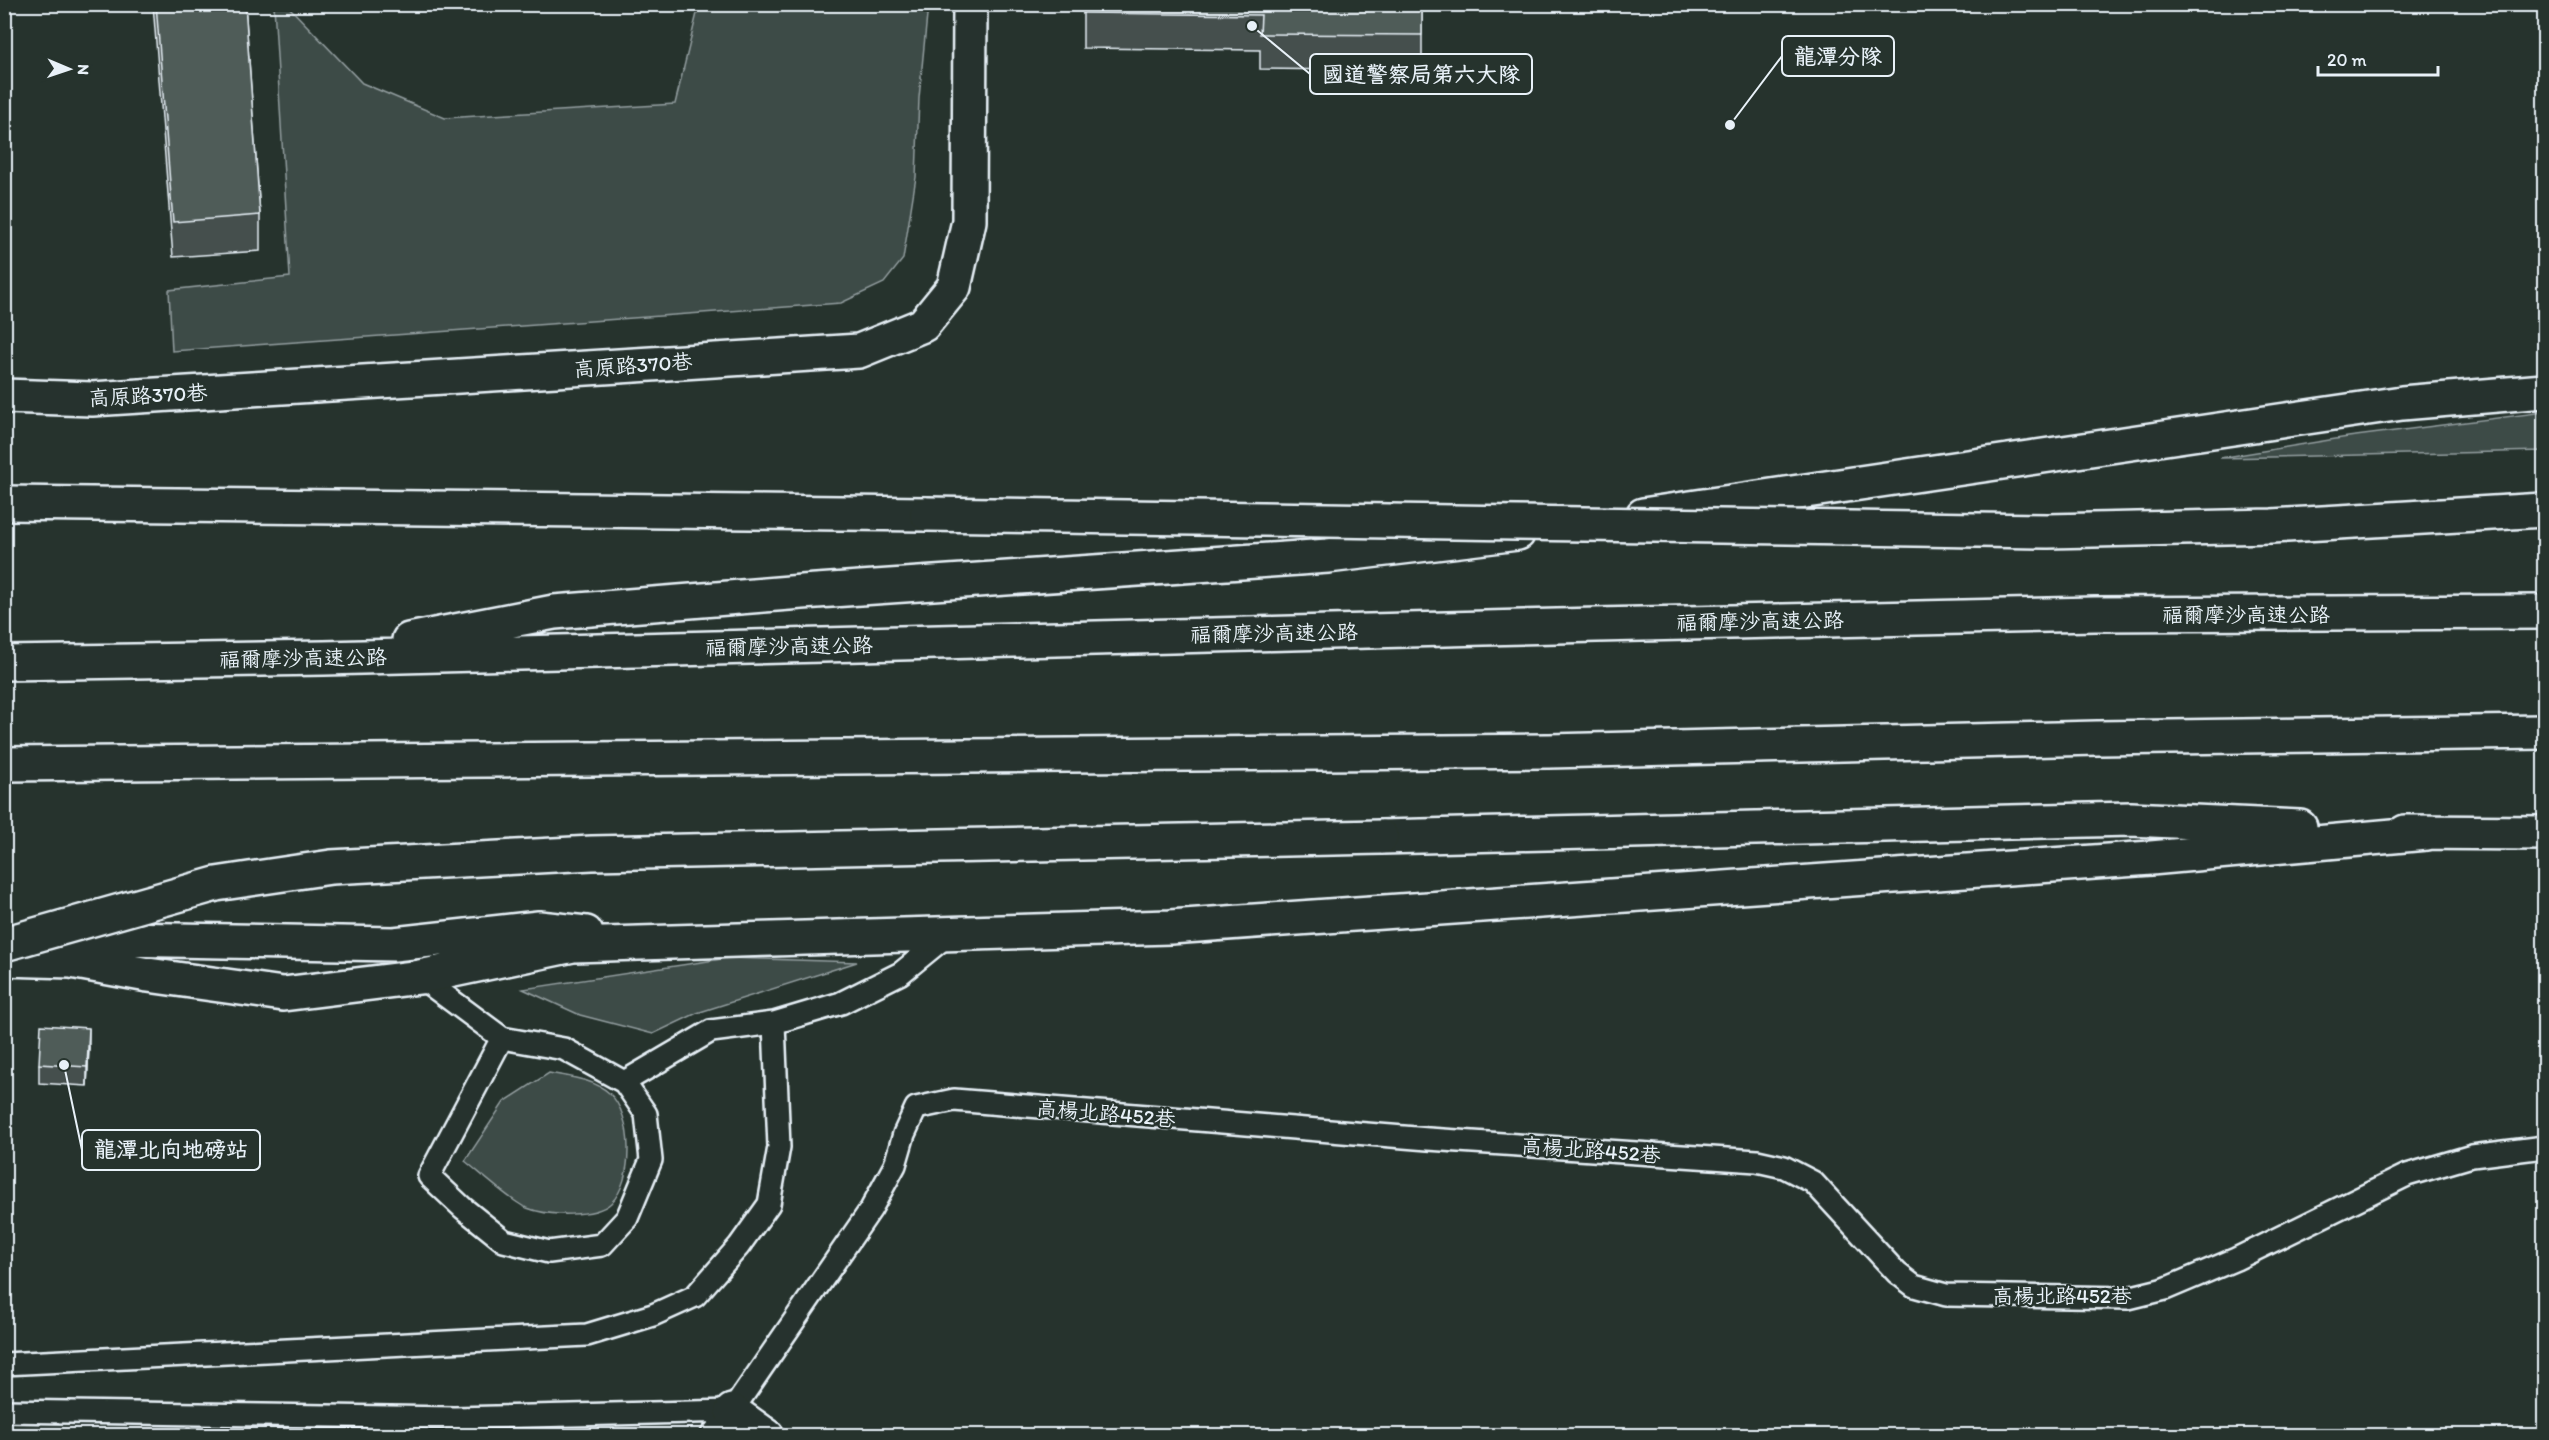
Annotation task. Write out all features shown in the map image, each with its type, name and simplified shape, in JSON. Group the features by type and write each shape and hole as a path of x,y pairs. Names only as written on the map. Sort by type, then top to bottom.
{"main road":[{"name":"高原路370巷","path":"4,396 92,399 860,351 923,325 954,287 969,221 970,4"},
{"path":"324,658 554,612 802,592 1328,556 1384,550 1707,506 2402,403 2544,391"},
{"path":"4,503 2048,531 2272,526 2544,510"},
{"name":"福爾摩沙高速公路","path":"4,663 324,658 2095,614 2544,612"},
{"path":"4,764 1549,751 2098,738 2544,732"},
{"path":"4,944 216,884 331,867 592,853 2131,819 2426,833 2544,833"},
{"path":"4,959 71,961 148,975 283,994 420,976 573,945 1182,926 2151,858 2426,833"},
{"path":"4,944 118,939 394,944 539,928 659,943"},
{"path":"732,1411 767,1436"}],"lane":[{"path":"624,1082 711,1031 774,1023 841,1003 901,973 950,933"},
{"path":"420,976 502,1038 564,1049 624,1082 646,1114 651,1160 627,1218 602,1245 549,1252 504,1240 463,1208 429,1176 502,1038"},
{"path":"4,1364 587,1335 653,1315 695,1296 740,1246 769,1204 779,1147 774,1023"},
{"name":"高楊北路452巷","path":"732,1411 871,1209 895,1165 904,1134 916,1108 954,1100 1428,1139 1757,1161 1784,1167 1813,1182 1897,1274 1914,1286 1946,1295 2128,1298 2165,1289 2236,1259 2408,1175 2472,1156 2544,1147"},
{"path":"4,1411 454,1418 732,1411"},
{"path":"711,1436 732,1411"}],"shaded area":[{"path":"274,5 287,5 362,83 445,118 675,104 699,5 928,5 919,98 916,177 903,259 884,283 841,303 172,351 169,290 290,277"},
{"path":"2544,412 2544,451 2220,458 2348,437"},
{"path":"728,958 857,962 697,1013 653,1034 580,1015 523,989"},
{"path":"549,1073 581,1079 603,1088 617,1103 623,1116 628,1148 624,1180 619,1193 604,1208 583,1213 558,1214 527,1208 505,1194 465,1161 504,1102"}],"building":[{"path":"156,4 245,4 260,215 173,222"},
{"path":"1083,4 1422,4 1422,35 1260,34 1261,15 1083,13"},
{"path":"4,189 7,237 4,237"},
{"path":"41,1025 89,1028 87,1067 39,1064"}],"place":[{"name":"國道警察局第六大隊","path":"1252,26"},
{"name":"龍潭分隊","path":"1730,125"},
{"name":"龍潭北向地磅站","path":"64,1065"}]}
